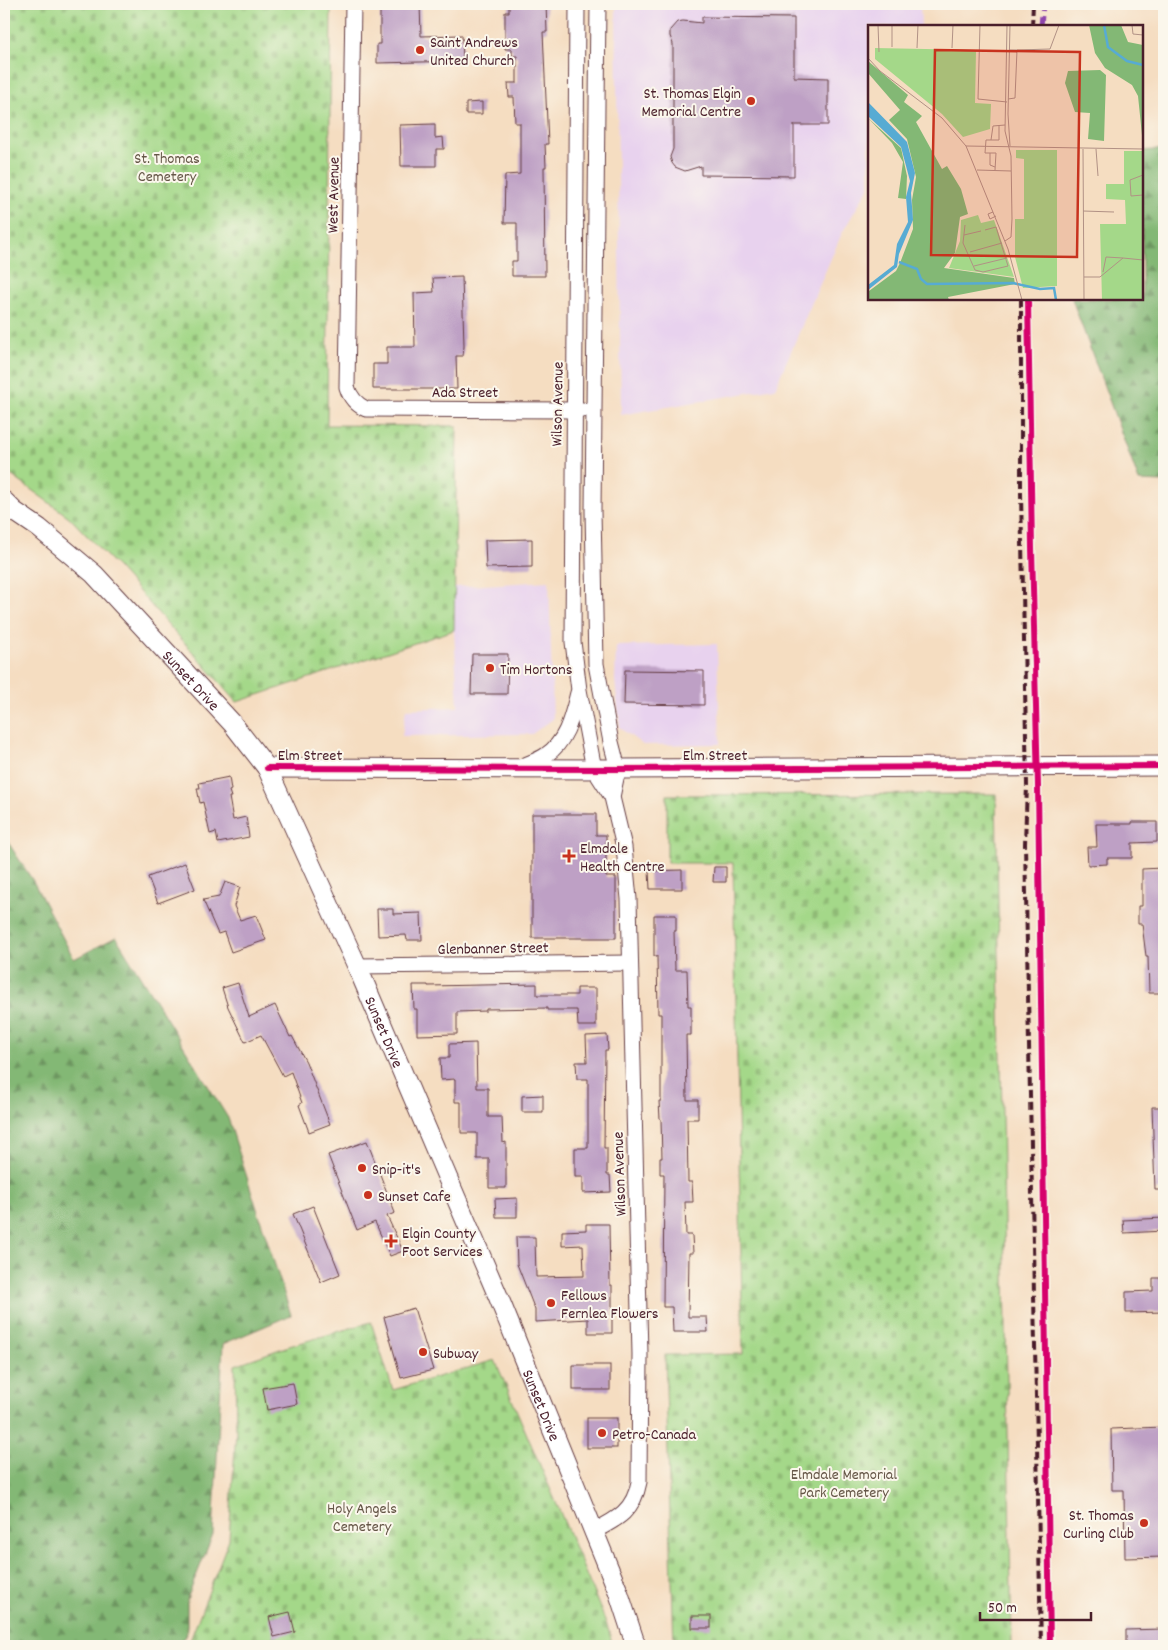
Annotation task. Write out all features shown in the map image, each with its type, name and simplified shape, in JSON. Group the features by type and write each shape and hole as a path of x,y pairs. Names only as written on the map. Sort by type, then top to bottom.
{"main road":[{"name":"Sunset Drive","path":"4,502 39,528 94,574 232,723 267,768 357,966 501,1304 618,1591 636,1646"},
{"name":"Elm Street","path":"267,768 618,769 1164,766"}],"street":[{"name":"West Avenue","path":"347,387 352,4"},
{"name":"Wilson Avenue","path":"577,4 572,511 573,642 579,690 594,769 612,796 624,848 629,899 629,963 640,1354 639,1482 637,1494 626,1511 594,1531"},
{"name":"Wilson Avenue","path":"598,4 593,511 596,664 618,769 612,796"},
{"path":"576,204 595,205"},
{"name":"Ada Street","path":"347,387 354,401 359,406 366,408 595,410"},
{"path":"572,511 593,511"},
{"path":"520,768 545,756 560,744 572,717 579,690"},
{"name":"Glenbanner Street","path":"357,966 629,963"}],"shaded area":[{"path":"616,4 920,4 921,25 868,25 868,189 842,233 775,388 621,415"},
{"path":"549,581 553,719 532,734 402,736 406,709 458,707 454,630 455,587"},
{"path":"717,644 720,744 643,745 620,728 615,680 616,646"}],"green space":[{"name":"St. Thomas Cemetery","path":"4,4 331,4 327,425 457,426 454,630 237,702 119,569 69,517 4,470"},
{"path":"1164,149 1164,482 1139,481 1072,300 1143,300 1143,151"},
{"name":"Elmdale Memorial Park Cemetery","path":"996,794 1012,1646 674,1646 665,1355 743,1354 733,863 667,863 667,795"},
{"path":"4,836 33,881 74,959 116,937 228,1118 291,1315 223,1344 213,1534 187,1599 187,1632 178,1646 4,1646"},
{"name":"Holy Angels Cemetery","path":"371,1322 393,1390 495,1360 607,1625 613,1646 188,1646 229,1539 236,1431 235,1365 286,1347"}],"building":[{"path":"380,4 420,4 421,36 462,35 463,61 377,63 377,44 380,44"},
{"path":"509,4 546,4 547,32 543,32 548,144 545,144 546,167 544,167 545,276 512,276 512,261 517,261 517,223 504,223 505,175 520,174 520,123 515,123 514,97 509,97 508,83 517,83 517,56 512,56 512,49 505,49 505,12 509,12"},
{"name":"St. Thomas Elgin Memorial Centre","path":"702,17 794,18 794,77 828,78 828,125 794,125 794,176 701,175 701,166 685,171 675,167 672,163 670,157 673,149 673,44 670,30 677,22 702,23"},
{"path":"482,102 482,114 466,114 466,103"},
{"path":"435,124 435,138 443,137 444,149 436,149 436,166 401,166 400,125"},
{"path":"462,277 464,346 463,356 456,356 457,389 373,389 373,364 387,364 387,347 415,347 414,293 434,292 433,278"},
{"path":"532,539 532,567 486,568 485,540"},
{"path":"472,654 508,654 507,694 471,694"},
{"path":"625,670 704,671 704,705 624,704"},
{"path":"229,777 231,797 229,797 233,820 246,817 249,837 218,843 216,832 210,834 203,802 200,803 197,788 200,788 199,783"},
{"name":"Elmdale Health Centre","path":"532,814 596,814 596,835 606,835 606,877 616,877 616,938 532,938"},
{"path":"1132,822 1157,822 1157,842 1132,843 1132,858 1107,858 1107,864 1088,865 1087,847 1097,847 1096,824 1132,824"},
{"path":"185,863 195,889 158,903 148,877"},
{"path":"714,867 726,867 726,882 713,882"},
{"path":"1162,868 1164,993 1149,993 1148,956 1146,956 1142,924 1138,924 1138,906 1142,906 1142,869"},
{"path":"682,870 682,889 650,889 649,871"},
{"path":"225,882 240,887 234,906 240,920 256,915 266,940 231,952 224,932 218,934 203,900 219,897"},
{"path":"377,909 393,909 393,914 421,913 422,940 407,940 406,935 378,936"},
{"path":"654,915 676,915 676,931 674,931 675,970 687,970 688,1006 691,1006 691,1035 686,1035 687,1100 698,1100 698,1119 687,1119 688,1182 692,1182 693,1202 685,1202 686,1235 692,1235 693,1253 689,1253 688,1317 707,1317 708,1332 673,1332 672,1307 663,1307 664,1174 660,1174 660,1158 662,1158 659,1101 661,1101 661,1014 658,1014 657,956 654,956"},
{"path":"238,983 249,1017 275,1005 290,1037 292,1036 306,1062 330,1124 309,1132 299,1105 302,1103 291,1072 283,1076 261,1035 245,1042 228,1007 222,988"},
{"path":"537,984 537,995 577,995 577,988 596,988 596,1026 578,1026 577,1010 547,1010 547,1008 486,1009 486,1011 457,1012 457,1034 417,1035 417,1009 414,1009 413,985"},
{"path":"607,1035 608,1050 605,1050 604,1148 607,1148 607,1175 610,1175 611,1192 583,1193 583,1177 575,1177 575,1148 588,1148 588,1079 577,1079 576,1062 587,1062 586,1036"},
{"path":"476,1043 477,1088 488,1088 488,1117 502,1117 503,1143 506,1142 506,1188 489,1188 489,1159 477,1159 477,1133 461,1133 461,1102 455,1102 455,1079 441,1080 440,1058 449,1058 449,1044"},
{"path":"543,1095 543,1112 522,1112 522,1096"},
{"path":"1152,1107 1164,1107 1164,1190 1155,1190"},
{"path":"367,1141 395,1213 387,1216 403,1251 390,1256 375,1222 357,1230 328,1155"},
{"path":"517,1198 517,1217 496,1217 495,1199"},
{"path":"313,1206 340,1274 321,1282 293,1214"},
{"path":"1164,1218 1164,1231 1124,1233 1123,1220"},
{"path":"586,1224 609,1224 612,1333 588,1333 588,1319 535,1322 535,1310 517,1264 516,1237 535,1237 536,1277 584,1276 583,1245 562,1246 562,1231 586,1230"},
{"path":"1153,1278 1164,1278 1164,1312 1126,1313 1126,1292 1153,1291"},
{"path":"414,1308 433,1370 401,1378 384,1317"},
{"name":"Petro-Canada","path":"573,1365 610,1365 610,1390 573,1390"},
{"path":"293,1383 297,1404 267,1410 263,1388"},
{"name":"Petro-Canada","path":"587,1418 617,1418 617,1448 587,1448"},
{"name":"St. Thomas Curling Club","path":"1164,1427 1164,1557 1125,1558 1124,1490 1112,1490 1111,1429"},
{"path":"290,1612 295,1632 274,1637 269,1617"},
{"path":"692,1616 711,1616 711,1628 692,1628"},
{"path":"1164,1629 1164,1646 1126,1646 1126,1630"}],"railway":[{"path":"1032,25 1033,4"},
{"path":"1021,300 1021,494 1027,785 1025,844 1041,1646"}],"marked path":[{"path":"1041,25 1043,4"}],"cycle path":[{"path":"1028,300 1038,786 1050,1646"},
{"path":"267,768 618,769 1164,766"}],"place":[{"name":"Saint Andrews United Church","path":"420,50"},
{"name":"St. Thomas Elgin Memorial Centre","path":"751,101"},
{"name":"Tim Hortons","path":"490,668"},
{"name":"Elmdale Health Centre","path":"569,856"},
{"name":"Snip-it's","path":"362,1168"},
{"name":"Sunset Cafe","path":"368,1195"},
{"name":"Elgin County Foot Services","path":"391,1241"},
{"name":"Fellows Fernlea Flowers","path":"551,1303"},
{"name":"Subway","path":"423,1352"},
{"name":"Petro-Canada","path":"602,1433"},
{"name":"St. Thomas Curling Club","path":"1144,1523"}]}
